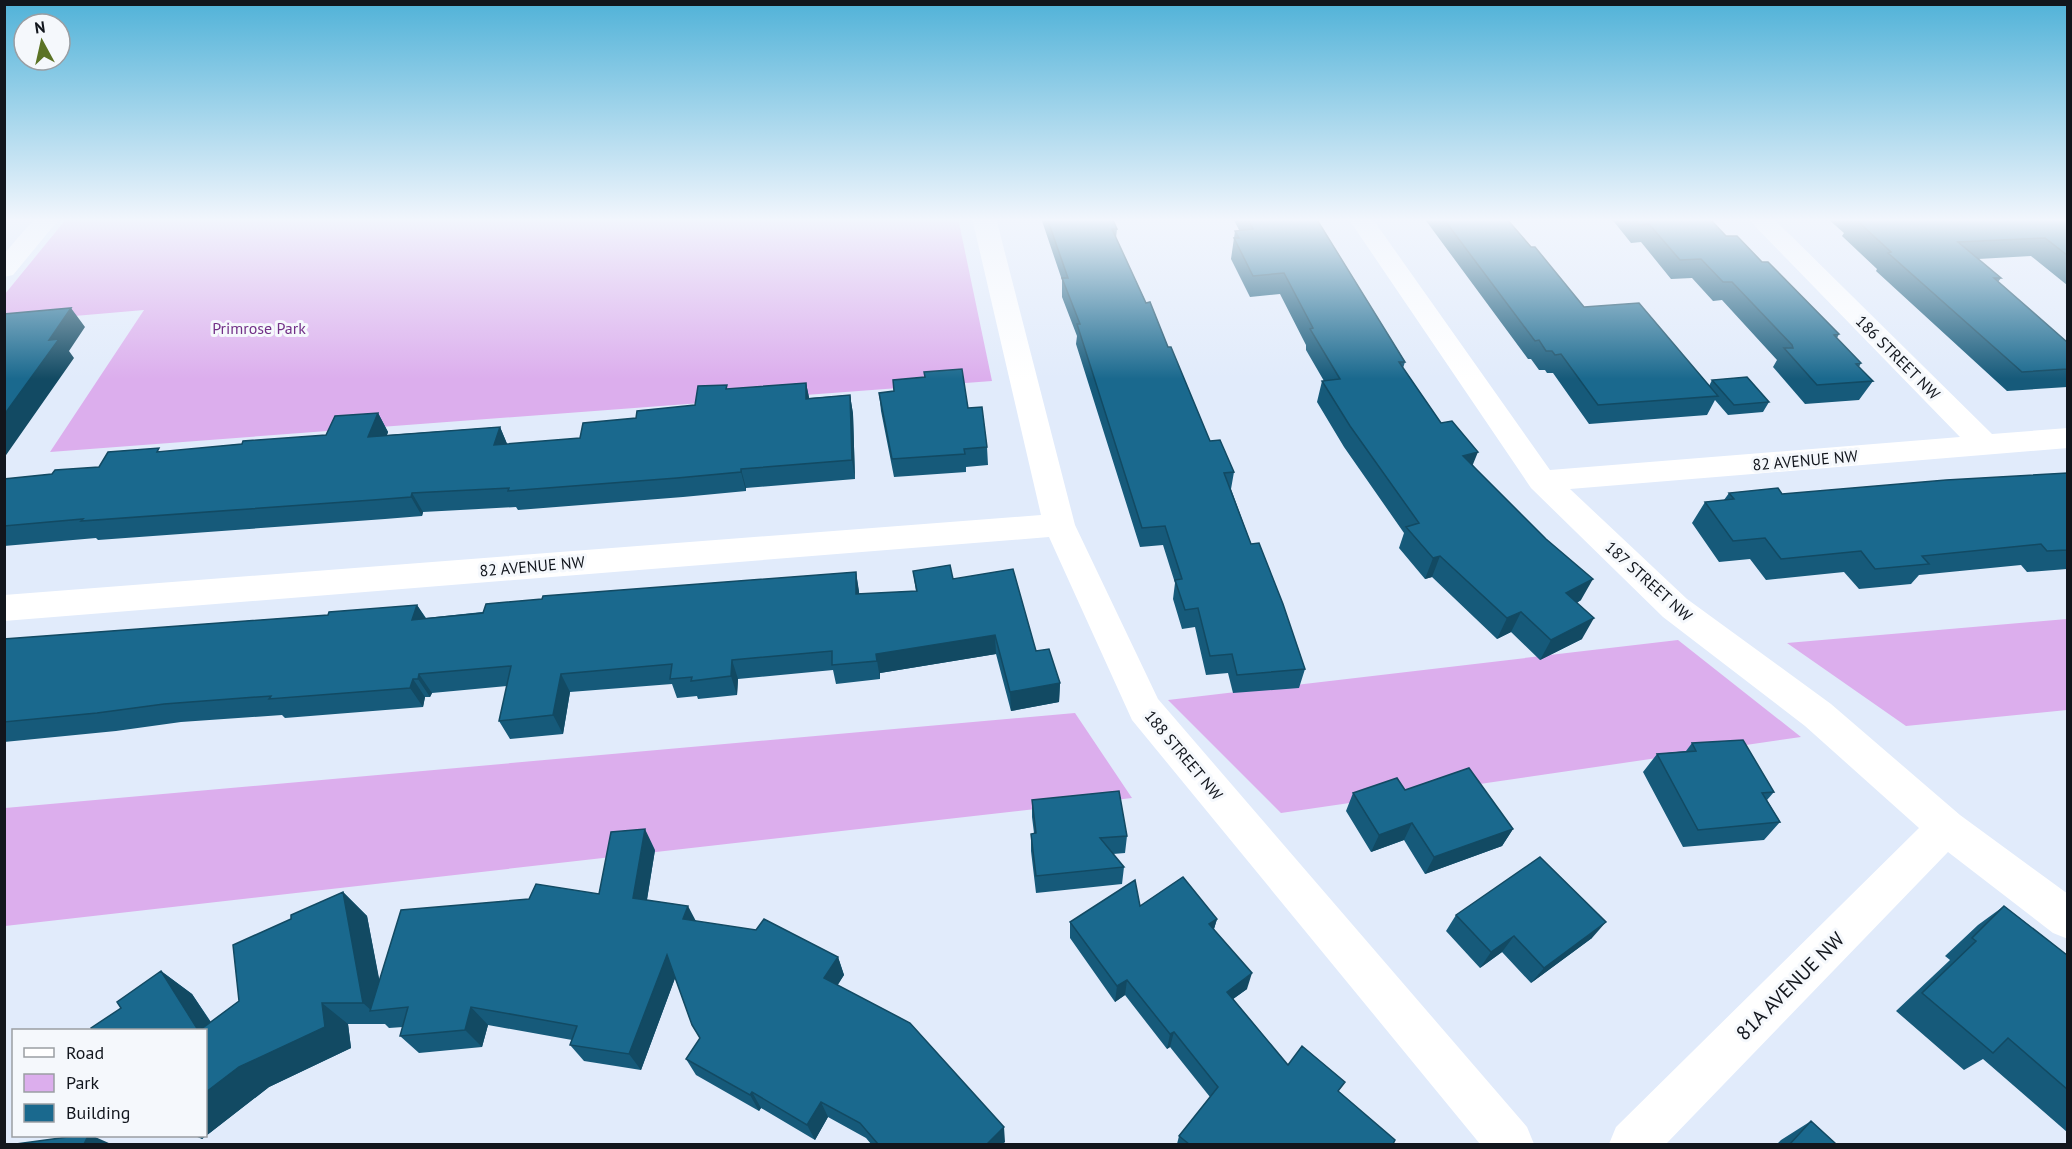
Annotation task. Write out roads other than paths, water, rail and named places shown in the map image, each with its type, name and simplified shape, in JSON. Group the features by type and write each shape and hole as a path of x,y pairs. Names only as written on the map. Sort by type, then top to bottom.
{"street":[{"name":"188 STREET NW","path":"997,272 1059,525 1145,710 1510,1144"},
{"name":"187 STREET NW","path":"1397,272 1542,481 1675,608 1818,715 1946,827 2067,919"},
{"name":"186 STREET NW","path":"1812,272 1985,445"},
{"name":"82 AVENUE NW","path":"1542,481 2067,438"},
{"name":"82 AVENUE NW","path":"4,608 1059,525"},
{"name":"81A AVENUE NW","path":"1634,1144 1946,827"}],"park label":[{"name":"Primrose Park","path":"259,328"}]}
